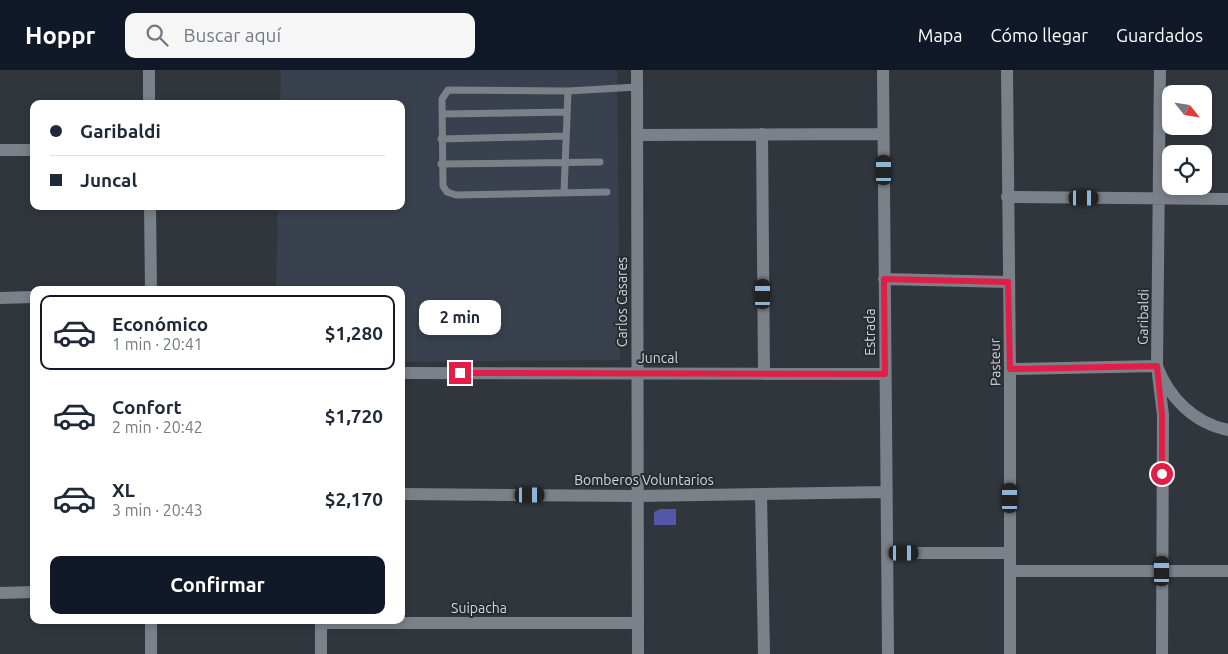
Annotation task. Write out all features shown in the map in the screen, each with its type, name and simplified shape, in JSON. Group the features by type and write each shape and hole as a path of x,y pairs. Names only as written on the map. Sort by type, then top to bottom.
{"street":[{"path":"149,70 149,100"},
{"name":"Carlos Casares","path":"637,70 638,654"},
{"name":"Estrada","path":"883,70 888,654"},
{"name":"Pasteur","path":"1007,70 1010,654"},
{"name":"Garibaldi","path":"1160,70 1157,366 1162,415 1162,654"},
{"path":"762,134 764,374"},
{"path":"637,135 883,134"},
{"path":"0,150 30,150"},
{"path":"1008,197 1228,199"},
{"path":"150,210 151,286"},
{"path":"884,279 1008,282"},
{"path":"0,298 30,297"},
{"path":"1010,369 1157,366 1163,381 1180,404 1201,420 1228,430"},
{"name":"Juncal","path":"405,373 885,374"},
{"name":"Bomberos Voluntarios","path":"405,494 638,496 886,492"},
{"path":"761,494 764,654"},
{"path":"887,553 1009,553"},
{"path":"1010,571 1228,572"},
{"path":"0,593 30,592"},
{"name":"Suipacha","path":"405,623 638,624"},
{"path":"151,624 151,654"},
{"path":"321,624 321,654"}],"lane":[{"path":"606,192 456,195 447,192 442,186 442,99 448,90 568,91 637,87"},
{"path":"564,193 568,91"},
{"path":"442,114 567,112"},
{"path":"441,139 566,136"},
{"path":"441,164 600,162"}],"shaded area":[{"path":"281,70 617,70 620,360 405,362 405,286 276,286 278,210 405,210 405,100 280,100"}],"building":[{"path":"660,509 676,509 676,525 654,525 654,512"}],"route":[{"path":"460,373 885,374 884,279 1008,282 1010,369 1157,366 1162,415 1162,474"}]}
